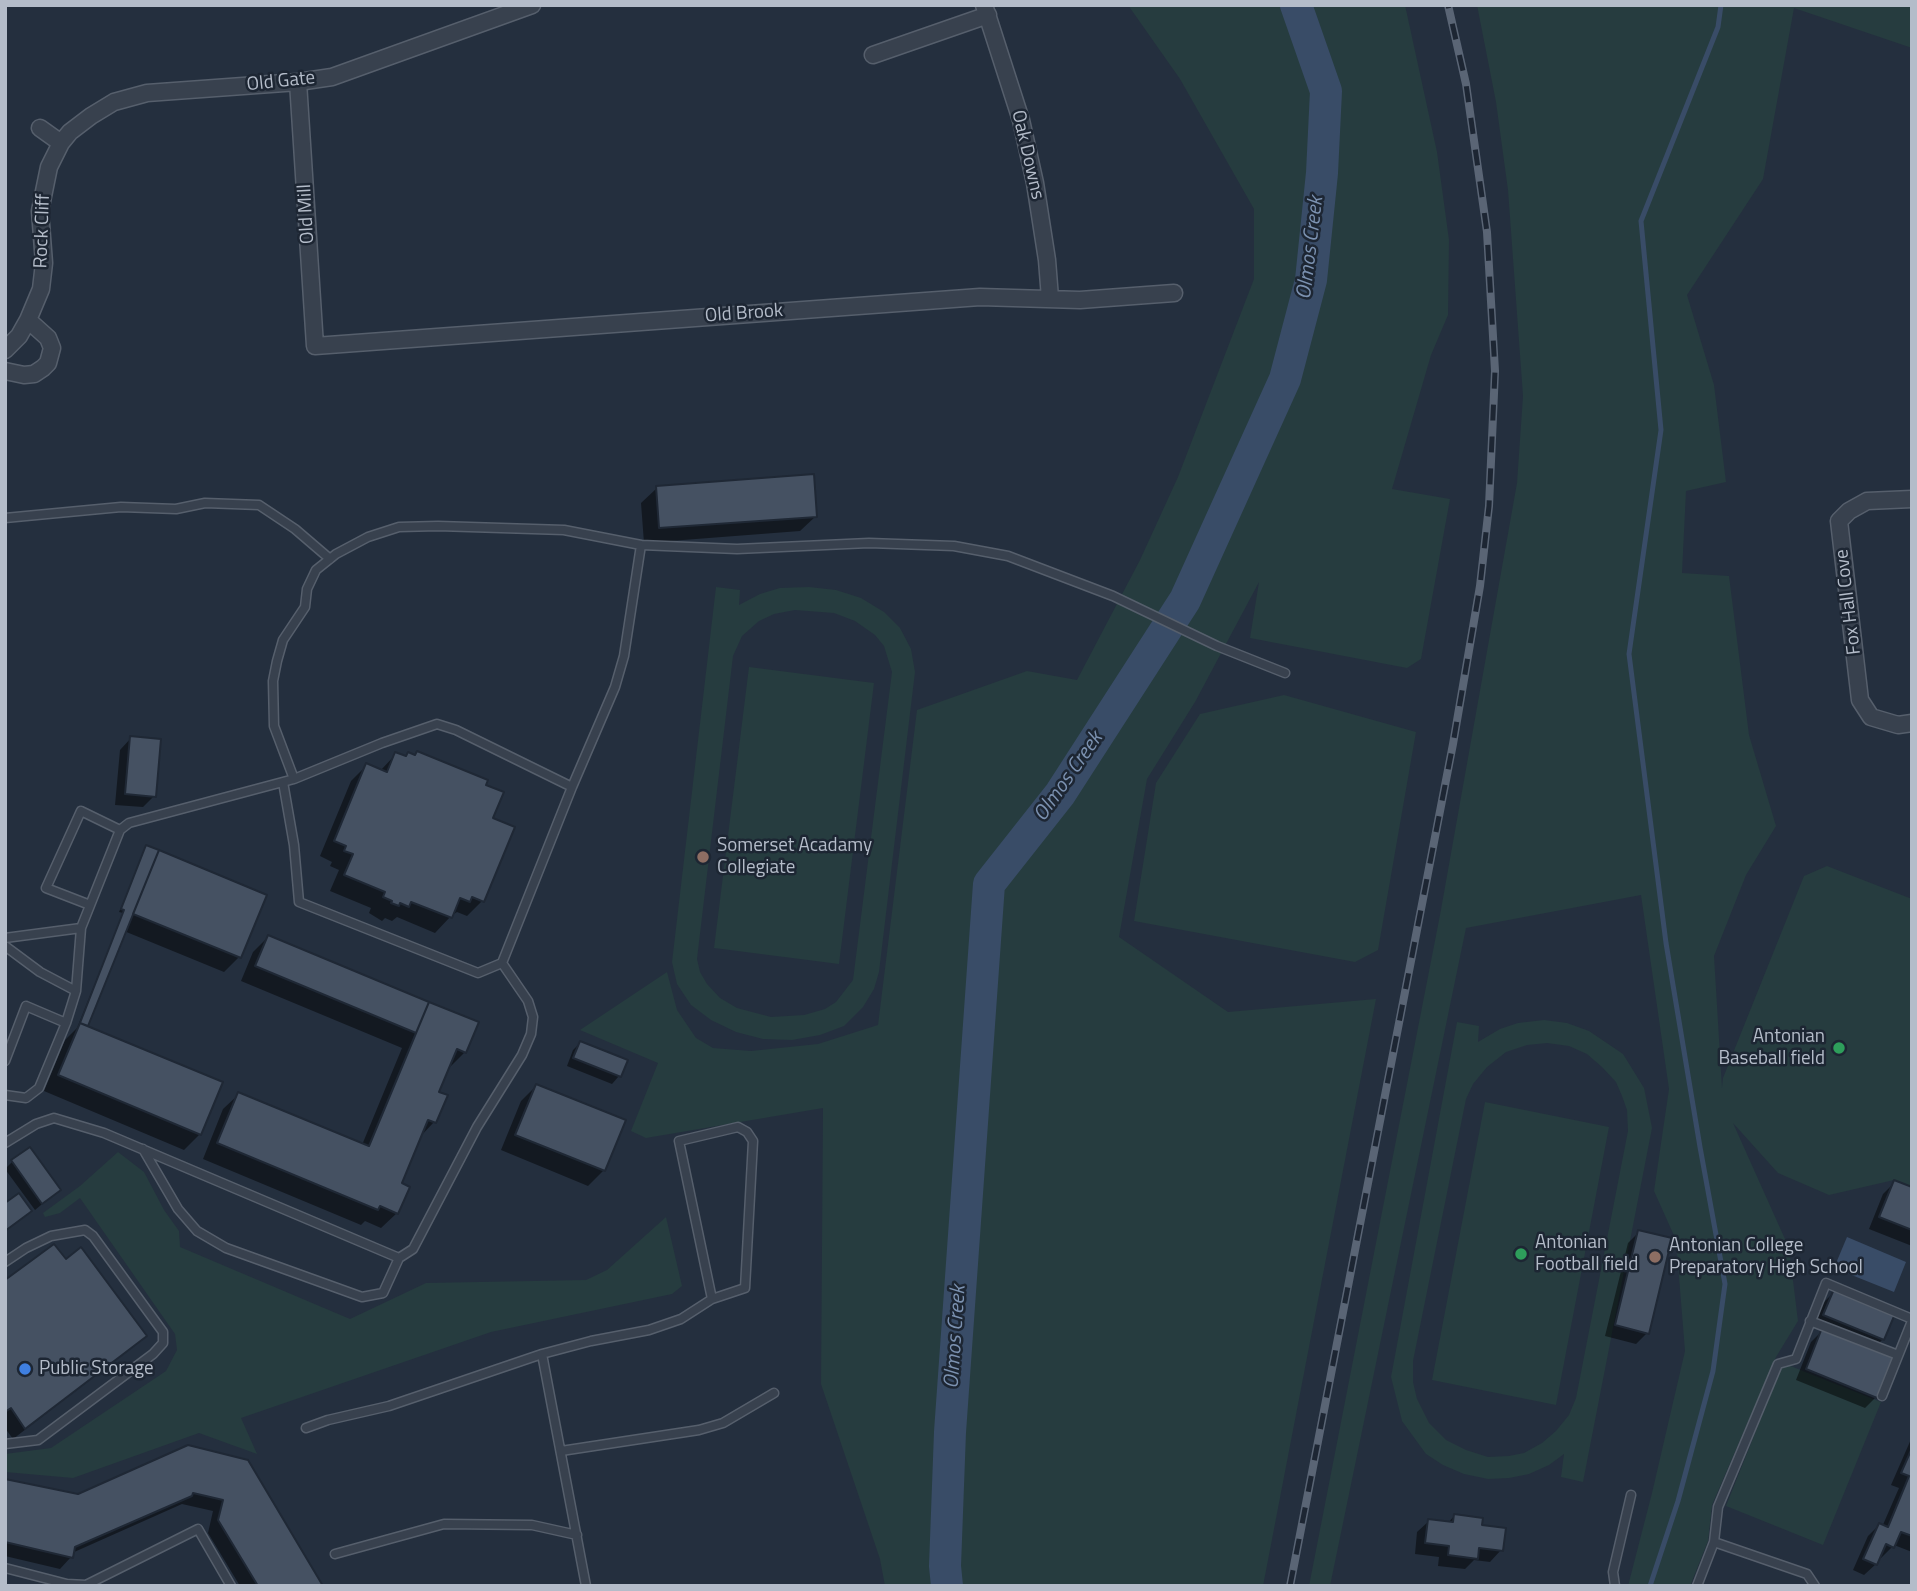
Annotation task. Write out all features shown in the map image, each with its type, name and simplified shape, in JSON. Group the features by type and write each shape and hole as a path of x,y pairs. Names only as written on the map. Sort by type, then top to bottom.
{"street":[{"name":"Old Gate","path":"61,143 91,116 114,102 134,96 298,82 332,76 532,5"},
{"name":"Oak Downs","path":"873,55 986,10 1021,120 1035,183 1050,298"},
{"name":"Old Mill","path":"298,82 315,346"},
{"path":"40,128 61,143"},
{"name":"Rock Cliff","path":"5,350 19,336 41,289 44,263 40,211 49,167 61,143"},
{"name":"Old Brook","path":"315,346 980,297 1080,300 1174,293"},
{"path":"5,371 34,374 48,363 52,348 48,338 28,320"},
{"name":"Fox Hall Cove","path":"1912,499 1867,501 1849,511 1839,521 1860,700 1871,717 1899,725 1912,723"}],"lane":[{"path":"5,518 121,507 176,509 205,503 259,505 295,529 330,559"},
{"path":"294,779 274,726 273,681 283,640 304,607 307,589 316,570 368,537 399,527 564,530 641,545 737,549 869,543 954,546 1008,556 1113,596 1217,646 1285,673"},
{"path":"283,782 294,845 299,902 478,973 502,963 615,687 624,656 641,545"},
{"path":"5,1095 26,1098 39,1088 76,991 81,928 120,830 129,823 294,779 436,724 456,730 572,788"},
{"path":"90,905 47,888 81,811 120,830"},
{"path":"5,938 81,928"},
{"path":"5,946 40,972 76,991"},
{"path":"143,1149 178,1209 197,1231 226,1248 362,1297 383,1293 400,1258 412,1249 477,1127 522,1055 531,1034 533,1017 528,1001 502,963"},
{"path":"5,1061 26,1006 66,1023"},
{"path":"5,1143 36,1124 54,1118 104,1133 400,1258"},
{"path":"306,1428 389,1406 542,1354 649,1330 681,1319 712,1299 745,1288 752,1142 747,1132 738,1127 680,1141 712,1299"},
{"path":"5,1262 51,1236 85,1230 93,1236 163,1332 163,1343 153,1354 38,1440 5,1444"},
{"path":"1697,1586 1714,1542 1718,1507 1778,1364 1796,1359 1826,1283 1912,1320 1882,1396"},
{"path":"1810,1321 1898,1355"},
{"path":"542,1354 586,1586"},
{"path":"561,1451 699,1430 723,1423 774,1393"},
{"path":"1615,1586 1613,1572 1631,1495"},
{"path":"335,1553 444,1524 532,1525 577,1535"},
{"path":"5,1567 67,1584 87,1585 198,1528 231,1586"},
{"path":"1714,1542 1807,1574 1815,1586"}],"green space":[{"path":"1128,5 1405,5 1437,152 1449,240 1448,315 1431,355 1392,489 1450,499 1421,659 1407,668 1250,638 1259,582 1195,702 1147,779 1119,937 1228,1012 1376,999 1263,1586 885,1586 880,1559 821,1384 823,1108 646,1138 631,1131 658,1063 580,1030 667,972 677,1010 696,1038 713,1048 751,1051 818,1044 878,1025 917,710 1027,671 1077,680 1140,560 1178,477 1254,279 1254,209 1180,79"},
{"path":"1477,5 1912,5 1912,48 1794,8 1763,179 1687,295 1714,385 1726,482 1686,491 1682,573 1729,576 1749,735 1776,826 1746,875 1714,956 1722,1088 1723,1078 1804,876 1827,866 1912,899 1912,1187 1894,1180 1829,1195 1778,1173 1733,1123 1789,1248 1798,1321 1776,1357 1712,1505 1708,1541 1690,1586 1628,1586 1685,1351 1676,1240 1654,1191 1669,1089 1641,895 1466,928 1330,1586 1309,1586 1440,915 1517,483 1523,396 1508,190 1496,102"},
{"path":"716,587 740,590 739,605 760,594 780,588 836,590 861,598 884,612 900,628 911,649 915,672 879,972 874,989 863,1007 844,1026 820,1035 792,1040 763,1039 736,1032 711,1020 691,1005 677,984 672,962","holes":["795,610 834,613 855,621 875,635 884,646 892,672 853,980 836,1002 825,1009 804,1015 771,1017 737,1008 720,998 707,984 697,959 733,656 742,636 759,621 774,614"]},
{"path":"749,667 874,683 839,964 714,948"},
{"path":"1284,695 1416,732 1378,950 1355,962 1134,921 1156,783 1200,714"},
{"path":"1544,1020 1567,1023 1589,1031 1623,1054 1644,1088 1652,1128 1583,1482 1561,1477 1564,1454 1549,1465 1529,1474 1509,1478 1488,1479 1464,1474 1443,1465 1426,1454 1402,1421 1391,1377 1457,1022 1479,1026 1478,1042 1500,1029 1518,1023","holes":["1547,1043 1569,1046 1587,1054 1616,1082 1627,1110 1628,1131 1576,1398 1569,1415 1542,1443 1524,1453 1488,1457 1446,1440 1429,1423 1417,1399 1413,1382 1413,1361 1466,1099 1473,1084 1487,1067 1506,1052 1527,1045"]},
{"name":"Antonian Football field","path":"1485,1102 1609,1127 1556,1405 1432,1380"},
{"path":"118,1152 144,1172 164,1210 179,1231 180,1247 350,1319 426,1283 586,1280 607,1270 666,1217 682,1286 672,1294 491,1332 241,1418 257,1454 199,1433 73,1478 5,1472 5,1454 51,1448 166,1371 177,1350 175,1334 80,1198 60,1213 45,1217 43,1213 80,1186"},
{"path":"1783,1363 1881,1402 1823,1545 1726,1506"}],"water":[{"path":"1847,1237 1906,1262 1894,1292 1834,1268"}],"building":[{"path":"814,474 817,517 659,528 656,486"},
{"path":"130,736 161,739 156,797 125,794"},
{"path":"417,751 488,780 486,785 504,792 493,818 515,827 484,902 472,897 470,902 460,898 452,918 411,902 409,907 391,903 392,901 383,897 385,892 344,875 353,854 344,851 346,846 334,841 366,763 387,772 395,752 406,756 408,752 415,755"},
{"path":"146,845 159,850 88,1026 80,1023"},
{"path":"159,850 267,895 241,958 133,914"},
{"path":"268,935 429,1002 416,1033 255,966"},
{"path":"429,1002 479,1022 466,1053 457,1049 439,1092 448,1095 436,1123 428,1120 402,1183 410,1187 398,1214 380,1206 378,1210 217,1143 238,1092 369,1146"},
{"path":"80,1023 223,1082 201,1135 58,1075"},
{"path":"580,1041 628,1060 621,1077 573,1058"},
{"path":"536,1084 626,1120 605,1171 515,1135"},
{"path":"30,1147 61,1190 42,1204 11,1160"},
{"path":"1894,1180 1912,1187 1912,1230 1879,1217"},
{"path":"19,1193 32,1211 5,1231 5,1203"},
{"path":"1638,1230 1672,1238 1649,1334 1615,1325"},
{"path":"54,1244 66,1259 81,1247 147,1336 25,1429 11,1408 5,1412 5,1280"},
{"path":"1834,1289 1895,1314 1884,1340 1823,1315"},
{"path":"1822,1328 1894,1357 1877,1398 1806,1369"},
{"path":"188,1445 248,1460 323,1586 258,1586 218,1520 223,1500 193,1493 192,1496 75,1547 73,1558 5,1542 5,1479 78,1494"},
{"path":"1912,1448 1912,1536 1901,1532 1894,1548 1886,1544 1877,1565 1863,1559 1879,1523 1888,1527 1909,1476 1901,1473"},
{"path":"1454,1514 1483,1518 1482,1525 1506,1528 1503,1551 1479,1548 1478,1559 1448,1555 1449,1546 1425,1543 1428,1519 1453,1522"}],"waterway":[{"name":"Olmos Creek","path":"947,1586 945,1566 950,1432 989,884 1060,794 1185,600 1285,379 1311,280 1322,173 1326,91 1296,5"},
{"path":"1650,1586 1678,1501 1713,1371 1725,1284 1666,943 1629,654 1661,430 1641,221 1718,27 1721,5"}],"railway":[{"path":"1290,1586 1453,744 1480,586 1489,506 1495,371 1487,232 1466,84 1448,5"}],"place":[{"name":"Somerset Acadamy Collegiate","path":"703,857"},
{"name":"Antonian Baseball field","path":"1839,1048"},
{"name":"Antonian Football field","path":"1521,1254"},
{"name":"Antonian College Preparatory High School","path":"1655,1257"},
{"name":"Public Storage","path":"25,1369"}]}
